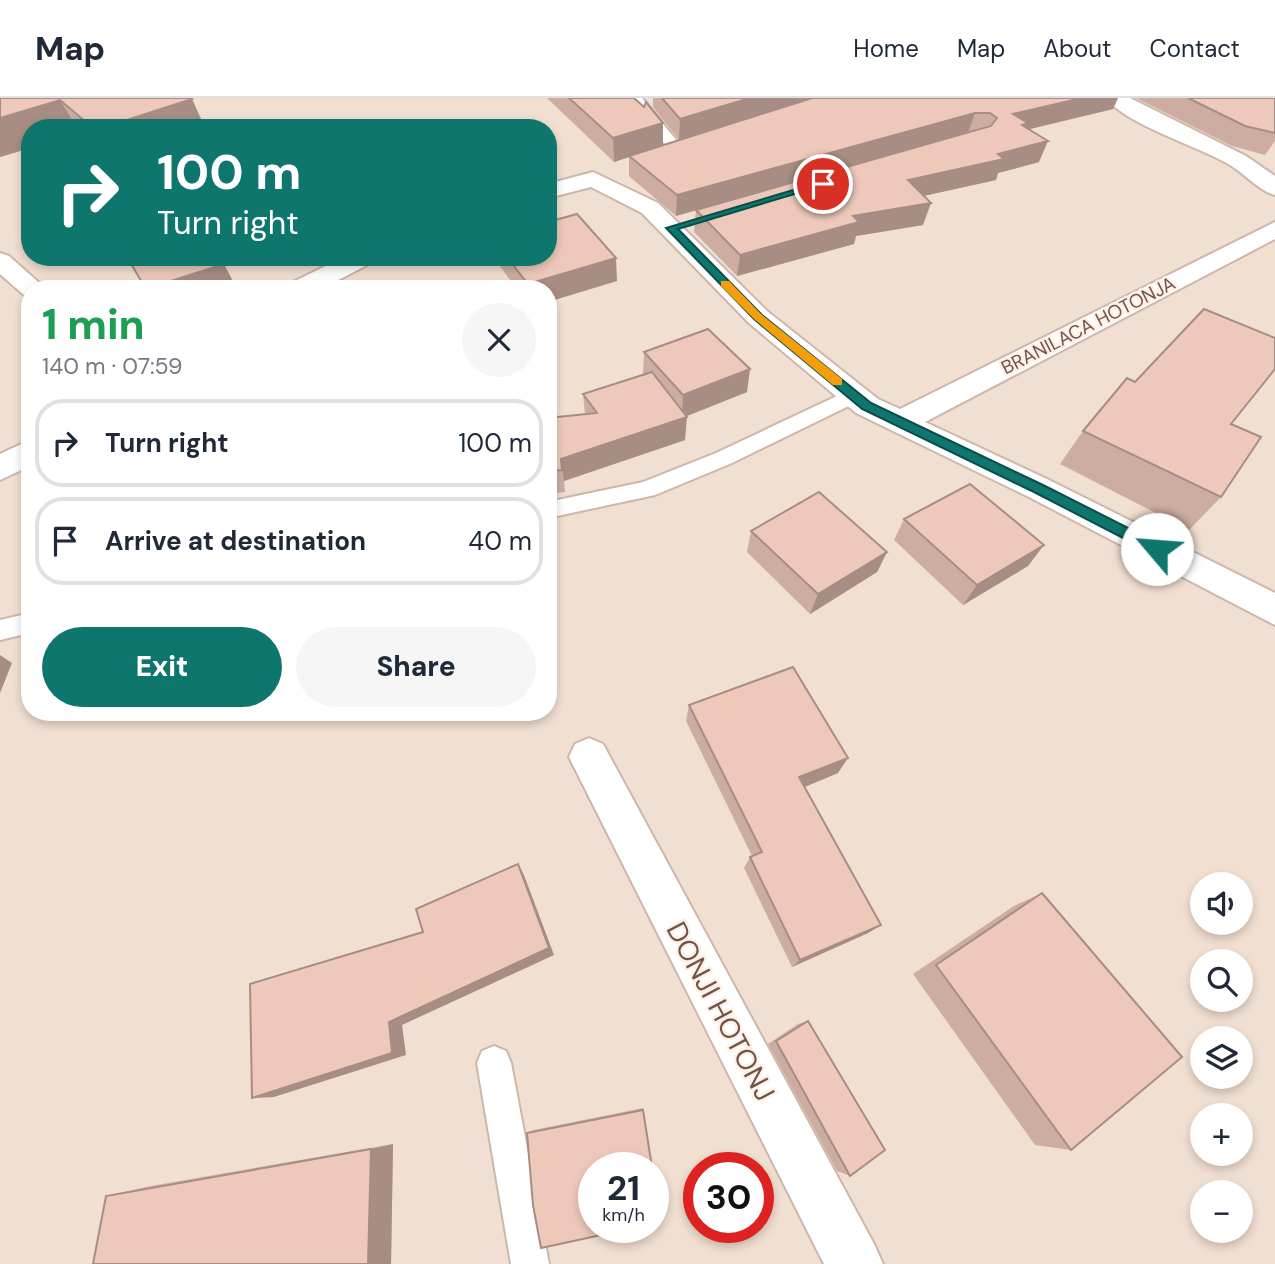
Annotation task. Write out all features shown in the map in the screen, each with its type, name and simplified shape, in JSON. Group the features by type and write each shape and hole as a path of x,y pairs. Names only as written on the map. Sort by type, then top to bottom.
{"street":[{"path":"1116,98 1160,124 1239,160 1275,188"},
{"path":"666,152 698,142"},
{"path":"557,188 606,174 650,208 684,224 758,317 867,406 1038,488 1275,610"},
{"name":"BRANILACA HOTONJA","path":"900,422 1275,229"},
{"path":"0,261 22,280"},
{"path":"318,280 346,266"},
{"path":"0,469 21,456"},
{"name":"DONJI HOTONJ","path":"589,757 854,1264"}],"lane":[{"path":"635,98 666,152"},
{"path":"557,508 647,489 724,458 853,395"},
{"path":"0,630 21,625"},
{"path":"494,1063 530,1264"}],"shaded area":[{"path":"0,98 1275,98 1275,1264 0,1264"}],"building":[{"path":"0,98 192,99 130,119 82,119 60,100 0,118"},
{"path":"569,98 634,98 644,107 646,102 663,123 613,138"},
{"path":"662,98 750,98 680,119"},
{"path":"812,98 1082,98 1013,114 1028,123 1022,125 1048,141 998,154 1004,159 908,180 931,203 853,216 859,222 740,255 696,210 991,126 997,118 990,113 975,113 677,195 629,156"},
{"path":"1188,98 1275,98 1275,133 1245,126"},
{"path":"577,214 616,258 542,280 525,280 514,266 557,266 557,220"},
{"path":"132,266 218,266 174,280 141,280"},
{"path":"1204,309 1275,338 1275,369 1231,424 1261,437 1221,497 1083,431 1127,378 1135,382"},
{"path":"708,329 750,369 683,395 644,352"},
{"path":"652,372 687,417 561,459 562,470 557,470 557,417 597,413 583,394"},
{"path":"970,484 1044,545 977,585 904,519"},
{"path":"819,492 887,552 818,594 751,531"},
{"path":"793,667 848,758 799,777 881,925 800,960 750,857 762,852 689,705"},
{"path":"518,864 549,948 389,1022 392,1053 252,1098 250,984 423,932 416,909"},
{"path":"1042,893 1182,1057 1071,1150 936,965"},
{"path":"808,1021 885,1150 850,1176 776,1041"},
{"path":"643,1110 650,1152 578,1152 578,1240 541,1248 533,1205 527,1133"},
{"path":"371,1149 368,1264 93,1264 106,1196"}],"slow traffic":[{"path":"725,284 758,317 837,382"}],"route":[{"path":"823,184 671,228 758,317 867,406 1157,549"}]}
